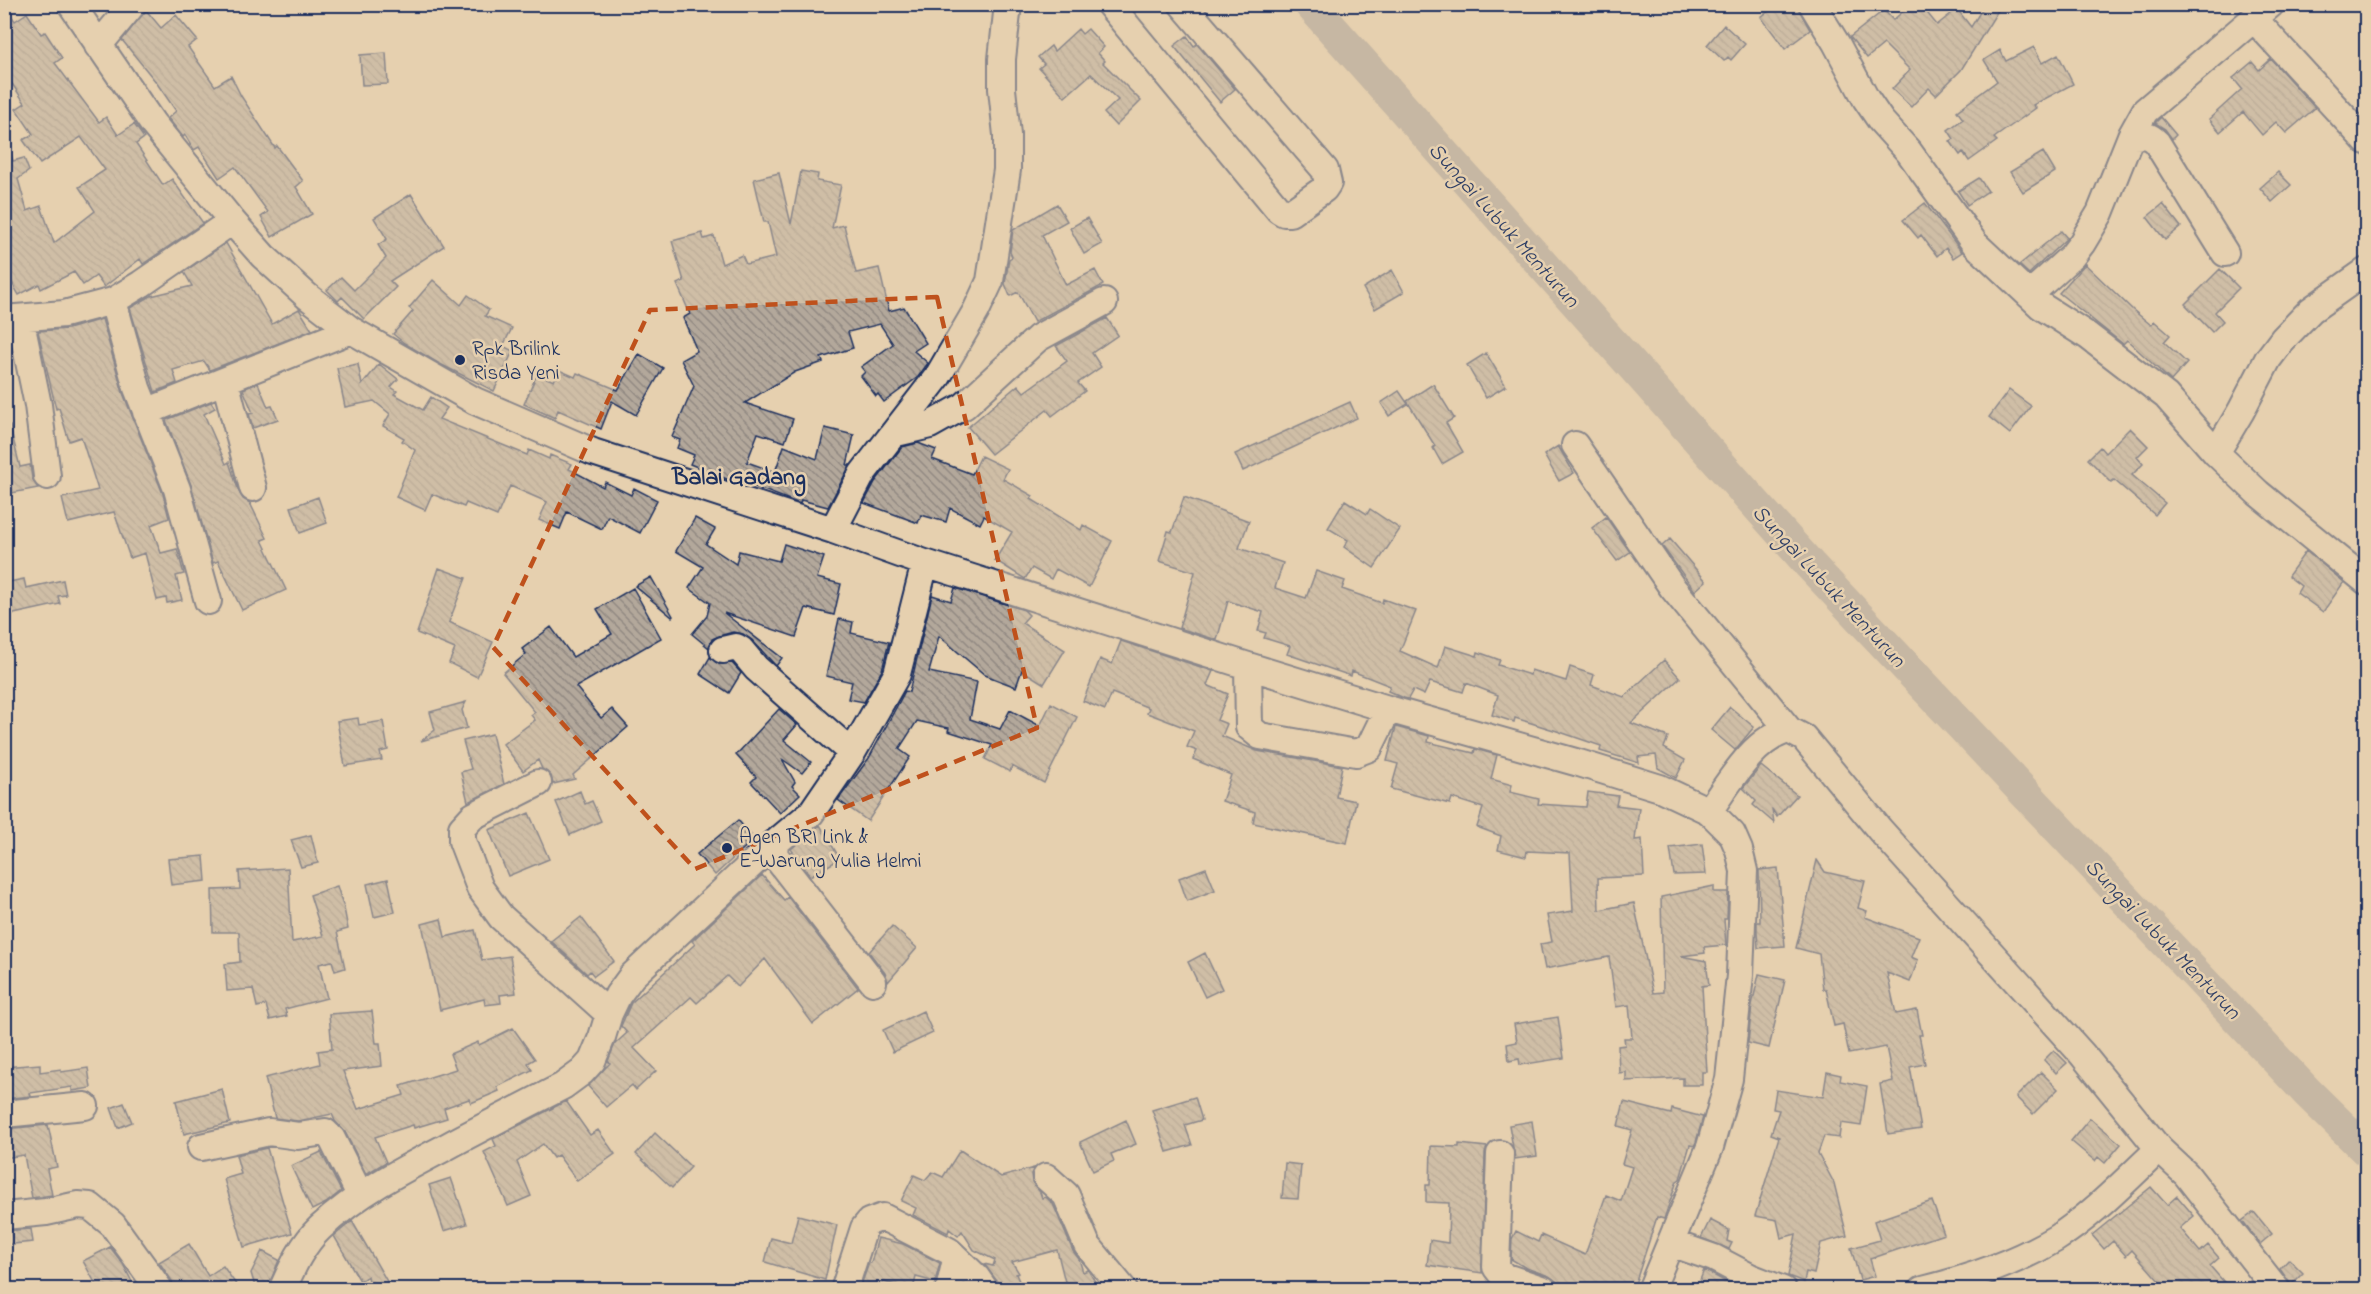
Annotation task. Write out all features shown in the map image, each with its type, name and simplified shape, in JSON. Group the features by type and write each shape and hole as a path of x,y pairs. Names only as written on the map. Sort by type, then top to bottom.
{"street":[{"path":"70,4 153,124 263,256 307,296 351,330 475,401 593,452 833,530 925,563 1388,709 1660,788 1710,811 1732,834 1744,871 1740,975 1729,1079 1710,1147 1652,1290"},
{"path":"99,46 133,4"},
{"path":"833,530 862,474 938,376 976,311 990,281 1007,170 1002,59 1008,4"},
{"path":"1109,4 1279,210 1290,213 1324,189 1328,183 1325,170 1182,4"},
{"path":"1812,4 1866,99 1881,121 1909,152 1975,244 2041,306 2088,336 2166,396 2216,453 2259,493 2367,581"},
{"path":"2029,295 2072,256 2082,243 2110,192 2131,136 2145,111 2263,12 2367,141"},
{"path":"2131,136 2144,134 2157,143 2225,253"},
{"path":"47,476 38,405 12,319 64,314 113,301 232,221"},
{"path":"2216,453 2268,359 2283,339 2311,310 2367,271"},
{"path":"113,301 146,412 177,489 207,601"},
{"path":"896,432 930,425 964,406 1038,338 1104,302"},
{"path":"146,412 351,330"},
{"path":"225,381 253,488"},
{"path":"1575,445 1672,587 1789,730 1804,738 1880,830 2082,1053 2159,1149 2186,1174 2277,1290"},
{"path":"282,1290 295,1261 308,1241 320,1228 360,1196 424,1158 563,1086 582,1072 592,1061 609,1014 618,995 632,976 769,848 811,813 852,753 897,674 925,563"},
{"path":"723,650 736,648 741,650 756,668 852,753"},
{"path":"1248,666 1249,727 1260,736 1356,753 1363,752 1369,748 1388,709"},
{"path":"1710,811 1749,757 1770,739 1789,730"},
{"path":"538,783 473,816 462,828 462,841 480,888 501,917 609,1014"},
{"path":"769,848 873,982"},
{"path":"4,1114 85,1106"},
{"path":"201,1148 269,1132 298,1136 324,1132 332,1139 360,1196"},
{"path":"1923,1290 1998,1267 2056,1239 2100,1204 2159,1149"},
{"path":"1500,1154 1496,1267 1503,1276 1544,1290"},
{"path":"1046,1177 1066,1195 1087,1245 1124,1290"},
{"path":"4,1216 46,1212 78,1205 90,1206 113,1225 160,1290"},
{"path":"844,1290 864,1228 869,1222 883,1217 949,1251 976,1277 984,1290"},
{"path":"1671,1242 1714,1258 1750,1277 1783,1290"},
{"path":"949,1290 956,1260"}],"highlighted area":[{"path":"937,297 1037,728 695,869 493,647 650,310"}],"building":[{"path":"1778,4 1796,4 1810,30 1785,49 1761,17"},
{"path":"1912,4 1920,4 1937,25 1957,9 1971,27 1985,4 2002,4 1961,70 1936,95 1929,88 1911,107 1892,89 1910,70 1884,44 1867,58 1850,37 1884,10 1893,20"},
{"path":"4,5 15,21 27,13 41,34 45,32 62,58 55,63 99,122 106,117 118,135 134,124 144,138 136,144 163,185 172,179 203,223 143,264 140,259 104,287 96,276 83,285 74,272 41,289 39,284 19,295 4,269 4,148 9,148 13,161 24,158 29,171 18,179 27,211 41,206 54,243 95,211 79,187 105,170 81,137 40,164 23,140 33,134 16,109 25,103 4,72"},
{"path":"146,10 161,28 176,15 197,40 188,47 215,86 231,76 241,96 275,148 277,146 303,181 296,187 312,214 272,237 261,217 268,212 235,167 219,178 199,147 194,150 185,135 183,137 168,118 176,111 122,40"},
{"path":"1724,25 1745,44 1731,60 1728,57 1724,61 1707,45"},
{"path":"1078,29 1082,34 1088,29 1104,47 1098,53 1105,61 1103,63 1141,101 1116,126 1104,113 1118,100 1091,74 1065,97 1039,68 1044,64 1038,57 1051,46 1054,51"},
{"path":"1187,36 1194,46 1197,44 1235,89 1220,102 1174,46"},
{"path":"2034,47 2042,63 2058,54 2073,84 2033,105 2036,108 1994,138 1997,141 1969,161 1963,152 1960,155 1950,141 1954,139 1948,130 1963,119 1957,111 1997,81 1984,60 2000,50 2006,61"},
{"path":"386,53 388,84 362,85 360,55"},
{"path":"2271,59 2315,108 2286,133 2276,122 2262,135 2243,112 2220,132 2209,119 2242,89 2233,78 2252,62 2259,70"},
{"path":"2161,117 2176,135 2172,139 2165,129 2155,123"},
{"path":"2043,152 2055,172 2023,192 2010,172"},
{"path":"801,171 818,174 817,181 841,185 832,228 844,225 856,273 879,268 889,311 904,307 926,343 914,351 928,363 918,377 884,402 878,394 876,396 861,376 865,372 861,367 893,344 880,324 848,332 853,348 821,358 823,362 795,372 745,403 793,419 785,442 758,433 747,462 775,472 784,446 817,459 825,428 854,435 847,465 850,465 828,507 801,500 800,504 740,481 739,484 690,464 694,455 677,448 680,440 672,437 694,386 681,360 697,351 683,318 690,314 677,284 684,281 672,241 702,233 704,239 714,236 722,264 742,255 746,264 776,257 768,222 764,222 754,179 779,173 791,224"},
{"path":"2278,172 2291,185 2272,202 2260,188"},
{"path":"1979,178 1988,191 1967,205 1958,191"},
{"path":"411,194 444,246 390,281 396,287 364,319 342,297 338,301 327,290 341,277 354,290 386,258 378,245 387,239 374,218"},
{"path":"1925,203 1962,252 1953,258 1946,248 1937,256 1921,235 1918,238 1903,220"},
{"path":"1057,204 1067,221 1042,235 1066,285 1095,270 1103,285 1034,322 1018,292 1010,296 1005,284 1009,259 1012,257 1010,252 1013,230"},
{"path":"2163,204 2181,227 2165,240 2147,217"},
{"path":"1087,218 1102,244 1084,254 1070,228"},
{"path":"2061,231 2067,238 2029,274 2019,265"},
{"path":"226,243 272,324 299,309 312,330 210,370 204,361 173,370 177,383 155,392 130,308 151,296 192,286 184,272"},
{"path":"2085,264 2133,310 2151,325 2154,321 2170,335 2164,342 2187,363 2171,381 2127,340 2123,344 2059,293"},
{"path":"2220,269 2239,288 2215,312 2223,321 2212,332 2185,304"},
{"path":"1392,270 1404,292 1375,309 1363,288"},
{"path":"433,280 461,305 468,295 489,310 485,316 512,328 503,346 513,351 494,391 438,363 393,334 413,311 409,308"},
{"path":"1107,318 1118,335 1092,353 1101,367 1078,383 1085,391 1052,416 1047,410 991,454 968,427 1018,385 1024,392 1067,361 1056,346"},
{"path":"102,319 123,393 163,494 169,518 151,525 161,553 177,549 184,574 176,576 182,600 167,603 166,598 157,600 145,553 130,558 114,512 68,523 62,498 98,490 81,437 69,441 59,408 56,409 38,331 68,329"},
{"path":"1486,353 1506,386 1486,398 1467,365"},
{"path":"639,354 663,368 636,415 612,401 601,429 558,410 555,418 524,404 537,374 554,381 559,370 575,377 577,373 618,390"},
{"path":"358,364 362,385 379,364 398,379 391,387 397,391 394,394 423,410 431,397 447,408 439,419 527,455 529,450 549,459 550,455 572,464 569,469 603,487 605,482 631,495 634,488 657,500 640,533 608,516 602,529 567,512 560,529 539,520 547,502 510,486 497,516 466,503 464,507 432,494 425,510 396,497 415,450 402,441 404,438 383,426 390,414 374,401 345,407 337,368"},
{"path":"258,383 268,407 272,406 278,419 253,428 249,414 253,413 243,389"},
{"path":"1433,384 1454,418 1446,423 1463,452 1442,464 1433,448 1435,446 1407,401"},
{"path":"2009,390 2031,406 2010,434 1989,417"},
{"path":"1399,391 1408,404 1389,416 1381,403"},
{"path":"211,402 215,408 204,414 226,464 229,462 239,492 243,499 250,503 267,538 262,540 286,590 242,610 218,561 213,563 191,485 166,420"},
{"path":"1350,402 1357,418 1243,471 1235,454"},
{"path":"4,426 10,426 20,467 30,465 32,478 38,488 7,494 4,483"},
{"path":"2130,428 2148,446 2137,457 2143,464 2132,475 2165,503 2155,515 2114,480 2111,482 2088,459 2100,447 2105,453"},
{"path":"918,443 936,450 932,459 972,474 981,456 1008,469 1003,479 1033,496 1031,499 1081,530 1083,525 1112,541 1089,587 1056,569 1051,579 1032,568 1025,579 995,560 1012,532 984,516 980,524 950,508 946,522 921,515 918,523 864,503 875,482 902,447"},
{"path":"1558,446 1574,473 1559,481 1544,455"},
{"path":"318,497 327,523 300,533 291,507"},
{"path":"1184,497 1249,521 1239,548 1283,563 1275,588 1306,598 1316,571 1345,581 1342,589 1382,603 1383,599 1416,611 1400,651 1438,668 1445,646 1477,656 1478,652 1500,660 1498,665 1530,675 1531,670 1566,681 1570,667 1594,675 1591,685 1624,697 1664,660 1680,678 1631,723 1668,737 1664,748 1685,760 1676,778 1658,768 1656,755 1638,757 1639,763 1600,751 1601,746 1557,731 1515,718 1514,722 1492,715 1498,695 1466,683 1463,692 1430,682 1424,695 1413,690 1408,699 1388,691 1390,686 1352,671 1351,676 1287,654 1290,646 1264,638 1266,633 1258,631 1263,612 1228,601 1217,640 1179,628 1195,572 1159,561 1168,531 1172,532"},
{"path":"1345,500 1367,514 1370,509 1400,529 1374,568 1344,547 1348,540 1328,528"},
{"path":"1606,517 1630,552 1617,561 1592,528"},
{"path":"695,518 715,529 706,544 736,564 739,551 779,561 784,544 824,557 817,578 841,584 834,615 806,608 796,637 724,613 782,658 776,666 752,640 743,634 733,632 719,636 712,639 709,648 692,634 707,616 710,603 689,588 703,567 676,551"},
{"path":"1670,539 1706,581 1695,591 1662,546"},
{"path":"2306,551 2344,582 2323,612 2297,593 2301,586 2288,576"},
{"path":"439,568 466,578 449,622 493,642 477,677 449,663 455,649 417,633"},
{"path":"651,577 673,616 672,617 635,586"},
{"path":"24,579 26,588 63,580 66,595 58,596 60,604 9,615 4,583"},
{"path":"633,588 661,638 576,687 601,718 612,709 628,727 573,775 575,779 553,784 551,776 542,769 538,760 523,771 503,744 535,720 531,715 535,712 503,673 526,654 522,649 551,627 573,657 612,634 597,609"},
{"path":"955,588 1024,610 1029,615 1022,623 1065,650 1044,684 1022,670 1016,687 985,675 939,636 929,672 977,682 970,719 1000,729 1010,710 1040,726 1051,703 1077,717 1044,783 1012,766 1010,772 985,759 992,745 948,731 949,728 917,721 899,749 910,757 868,821 838,800 869,758 905,691 909,692 932,595 951,601"},
{"path":"839,619 853,622 851,633 889,642 882,670 864,702 848,699 852,682 826,676"},
{"path":"1121,641 1213,671 1207,685 1228,694 1217,720 1227,724 1222,736 1257,751 1342,766 1336,797 1356,801 1347,843 1253,823 1255,812 1222,801 1231,775 1193,759 1197,751 1187,747 1194,731 1147,713 1149,708 1112,693 1105,710 1083,701 1100,659 1112,664"},
{"path":"710,657 719,664 732,663 741,673 729,693 700,674"},
{"path":"466,702 462,710 467,728 421,741 435,730 430,712"},
{"path":"1730,707 1754,727 1735,750 1711,730"},
{"path":"779,709 797,725 784,740 811,762 802,773 782,759 795,782 792,786 800,794 780,813 751,782 756,777 736,755"},
{"path":"358,718 359,725 383,721 388,750 380,752 382,760 345,766 337,721"},
{"path":"1396,727 1429,736 1428,742 1474,753 1475,749 1497,755 1491,779 1512,785 1510,792 1539,799 1538,804 1586,807 1588,792 1618,796 1616,805 1639,808 1635,840 1642,839 1644,876 1598,878 1599,910 1634,903 1653,993 1663,992 1661,897 1714,886 1714,892 1728,892 1727,919 1724,919 1726,945 1704,947 1705,953 1681,956 1706,961 1709,985 1702,986 1707,1072 1702,1072 1702,1085 1683,1085 1683,1078 1626,1081 1626,1072 1619,1073 1618,1046 1625,1045 1624,1038 1632,1038 1629,1005 1616,1007 1609,957 1545,969 1540,944 1552,942 1547,915 1573,911 1570,853 1527,851 1526,857 1498,850 1501,836 1477,827 1483,808 1452,798 1450,804 1391,789 1398,764 1387,761"},
{"path":"492,734 504,784 468,802 461,772 471,769 463,741"},
{"path":"1761,766 1797,795 1777,817 1772,809 1774,823 1753,805 1756,801 1743,788"},
{"path":"580,791 585,804 592,801 601,821 570,835 556,802"},
{"path":"529,813 549,859 508,876 489,830"},
{"name":"Agen BRI Link & E-Warung Yulia Helmi","path":"738,820 754,839 715,875 697,854"},
{"path":"820,825 840,859 810,876 791,849"},
{"path":"311,835 318,863 301,867 291,840"},
{"path":"1702,844 1706,874 1674,875 1670,848"},
{"path":"204,856 206,881 171,885 168,859"},
{"path":"1817,860 1825,872 1865,881 1858,908 1867,911 1865,917 1919,937 1911,957 1918,960 1910,982 1887,973 1896,1014 1917,1010 1925,1064 1910,1067 1921,1129 1888,1134 1880,1084 1893,1081 1886,1047 1849,1054 1843,1024 1834,1026 1826,989 1823,989 1819,954 1796,948"},
{"path":"288,868 292,942 323,936 310,895 337,886 348,929 337,932 345,968 335,971 332,961 319,964 327,998 285,1009 287,1016 270,1020 266,1005 257,1007 253,989 227,991 225,964 240,962 239,932 213,932 212,890 240,889 239,871"},
{"path":"1206,868 1215,890 1187,901 1179,878"},
{"path":"1778,868 1785,946 1758,948 1759,870"},
{"path":"762,875 784,900 788,897 858,988 813,1024 765,959 738,987 727,976 697,1003 691,997 634,1048 656,1071 636,1090 632,1085 606,1107 588,1086 610,1063 608,1061 615,1044 627,1033 621,1026 631,1003 695,944 692,941"},
{"path":"388,879 395,912 374,917 367,884"},
{"path":"581,917 614,961 594,976 590,971 587,974 551,941"},
{"path":"441,919 445,937 475,930 482,960 510,956 516,993 500,995 501,1003 485,1005 484,999 440,1010 422,924"},
{"path":"892,926 917,948 888,982 885,973 869,952"},
{"path":"1205,953 1222,989 1205,997 1188,962"},
{"path":"1759,974 1785,980 1769,1048 1748,1043 1752,1005"},
{"path":"372,1011 376,1043 380,1043 382,1066 343,1071 358,1109 404,1095 401,1086 456,1069 450,1054 478,1042 479,1045 513,1028 535,1059 528,1063 532,1070 497,1087 499,1091 471,1103 469,1099 444,1108 447,1118 414,1128 413,1125 375,1137 386,1162 366,1174 345,1132 332,1114 298,1121 275,1118 265,1078 320,1064 318,1051 332,1049 329,1014"},
{"path":"923,1011 933,1033 893,1052 883,1030"},
{"path":"1558,1017 1564,1058 1520,1065 1519,1059 1509,1061 1507,1044 1517,1042 1514,1024"},
{"path":"2054,1050 2067,1063 2056,1073 2044,1060"},
{"path":"40,1064 40,1072 88,1068 91,1088 72,1091 72,1087 4,1099 4,1067"},
{"path":"1827,1072 1841,1075 1840,1081 1867,1086 1861,1126 1841,1123 1839,1138 1824,1136 1818,1153 1834,1183 1847,1236 1821,1243 1814,1274 1806,1272 1804,1282 1788,1276 1796,1234 1781,1238 1777,1220 1755,1216 1779,1137 1771,1134 1779,1110 1773,1109 1776,1090 1823,1097"},
{"path":"2041,1072 2058,1089 2033,1114 2016,1097"},
{"path":"222,1089 230,1123 184,1134 176,1101"},
{"path":"1195,1097 1202,1120 1185,1125 1192,1145 1167,1152 1152,1110"},
{"path":"566,1101 590,1135 598,1130 615,1154 577,1181 558,1155 553,1158 543,1144 517,1162 531,1196 508,1206 484,1152 496,1146 493,1139"},
{"path":"1624,1102 1671,1114 1672,1109 1703,1117 1696,1142 1694,1146 1690,1145 1680,1179 1677,1181 1664,1219 1657,1217 1633,1290 1559,1290 1556,1281 1549,1276 1526,1268 1511,1259 1512,1239 1516,1231 1538,1242 1541,1235 1585,1255 1606,1195 1621,1201 1632,1167 1622,1164 1632,1130 1618,1126"},
{"path":"124,1103 132,1122 118,1128 111,1108"},
{"path":"2090,1118 2121,1144 2105,1163 2098,1157 2095,1161 2071,1141"},
{"path":"1126,1120 1136,1144 1111,1154 1114,1161 1093,1171 1080,1142"},
{"path":"1532,1121 1537,1156 1515,1159 1509,1125"},
{"path":"48,1125 57,1167 47,1169 52,1195 32,1198 24,1155 4,1158 4,1129"},
{"path":"655,1133 691,1167 672,1188 636,1154"},
{"path":"1459,1144 1487,1147 1482,1273 1427,1265 1430,1240 1448,1243 1449,1203 1426,1202 1426,1185 1430,1185 1431,1146 1459,1147"},
{"path":"267,1148 292,1233 244,1247 224,1179 241,1174 236,1155"},
{"path":"960,1150 1001,1177 1034,1168 1031,1174 1032,1182 1042,1198 1046,1197 1053,1204 1083,1272 1088,1270 1100,1290 1067,1290 1057,1250 1012,1262 1019,1273 1016,1274 1023,1290 1000,1290 997,1281 984,1264 993,1266 995,1260 974,1250 962,1231 958,1236 949,1229 948,1233 913,1215 916,1208 901,1201 914,1175 925,1180 932,1172 943,1177"},
{"path":"321,1152 341,1191 326,1203 312,1210 291,1166"},
{"path":"1285,1163 1301,1165 1298,1199 1282,1198"},
{"path":"451,1178 467,1224 444,1231 429,1185"},
{"path":"2151,1187 2167,1205 2177,1196 2194,1216 2180,1228 2200,1252 2208,1245 2219,1258 2210,1266 2231,1290 2167,1290 2132,1250 2126,1256 2113,1241 2104,1249 2092,1235"},
{"path":"1932,1201 1944,1234 1870,1259 1875,1276 1860,1280 1851,1248 1880,1240 1874,1221"},
{"path":"2254,1212 2272,1234 2260,1244 2242,1221"},
{"path":"798,1215 837,1225 825,1280 765,1262 771,1238 791,1243"},
{"path":"1710,1220 1729,1230 1727,1241 1732,1243 1729,1249 1701,1238"},
{"path":"352,1221 392,1290 370,1290 368,1276 360,1281 334,1236"},
{"path":"31,1229 33,1242 4,1245 4,1231"},
{"path":"878,1238 903,1244 940,1263 935,1282 916,1277 913,1289 883,1282 881,1290 860,1288 869,1263 871,1263"},
{"path":"189,1244 208,1276 223,1266 240,1290 175,1290 172,1281 159,1262"},
{"path":"110,1247 123,1264 136,1290 99,1290 83,1261"},
{"path":"262,1251 279,1260 267,1290 256,1290 251,1273"},
{"path":"2289,1259 2303,1273 2291,1285 2280,1269"},
{"path":"1704,1270 1730,1284 1728,1290 1696,1290"}],"waterway":[{"name":"Sungai Lubuk Menturun","path":"1310,4 1810,565 2307,1092 2366,1150"}],"place":[{"name":"Rpk Brilink Risda Yeni","path":"460,360"},
{"name":"Agen BRI Link & E-Warung Yulia Helmi","path":"727,848"}],"district":[{"name":"Balai Gadang","path":"739,476"}]}
